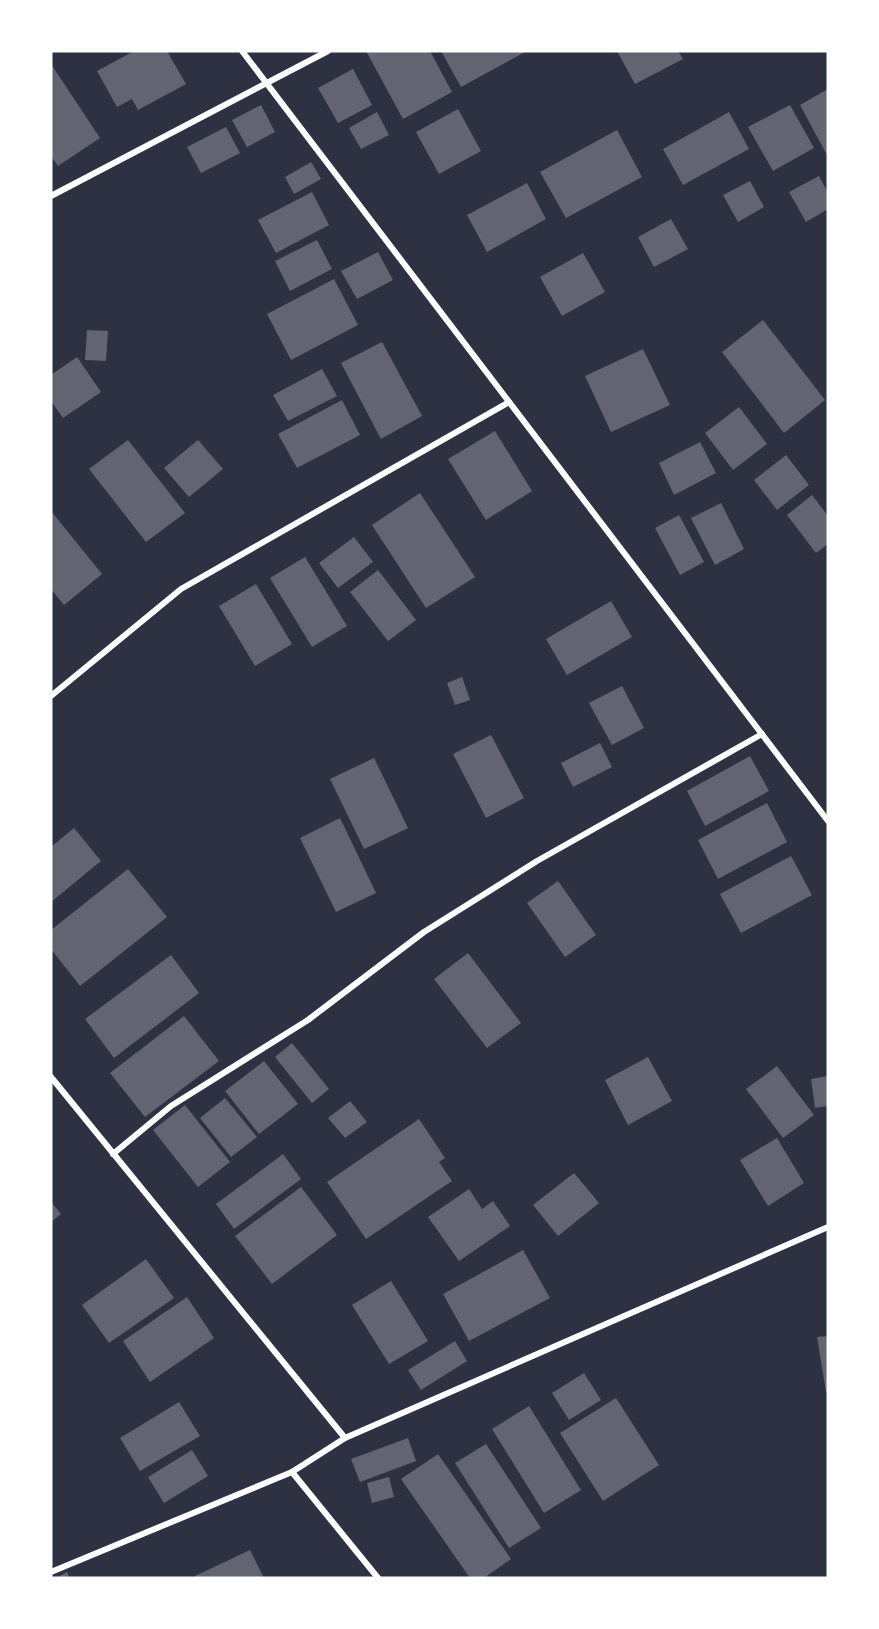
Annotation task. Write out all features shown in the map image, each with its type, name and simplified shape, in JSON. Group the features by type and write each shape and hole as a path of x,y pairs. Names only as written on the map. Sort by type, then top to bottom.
{"street":[{"path":"242,51 828,821"},
{"path":"51,196 327,51"},
{"path":"51,696 182,589 509,402"},
{"path":"113,1154 171,1106 308,1020 424,932 537,861 762,734"},
{"path":"51,1077 345,1438"},
{"path":"51,1572 292,1472 345,1438 828,1227"},
{"path":"292,1472 378,1578"}],"building":[{"path":"134,51 167,51 186,84 138,110 132,99 117,107 97,71"},
{"path":"366,51 430,51 452,92 403,119"},
{"path":"441,51 527,51 461,87"},
{"path":"617,51 678,51 683,59 635,84"},
{"path":"51,64 100,138 58,166 51,156"},
{"path":"353,69 372,105 338,123 318,88"},
{"path":"828,89 828,157 800,105"},
{"path":"261,105 275,132 247,147 232,120"},
{"path":"790,105 814,148 773,171 748,127"},
{"path":"458,109 481,151 439,174 416,132"},
{"path":"377,112 389,135 361,149 349,128"},
{"path":"729,112 749,149 683,185 663,149"},
{"path":"226,127 240,153 201,173 187,147"},
{"path":"617,130 642,177 566,218 540,172"},
{"path":"311,162 321,179 294,194 285,177"},
{"path":"819,176 828,193 828,209 806,222 789,192"},
{"path":"750,181 764,207 738,222 723,195"},
{"path":"527,183 546,219 487,252 467,215"},
{"path":"312,192 329,225 276,253 258,220"},
{"path":"671,219 688,249 654,267 638,237"},
{"path":"317,240 332,269 290,291 275,261"},
{"path":"378,252 393,280 357,299 341,271"},
{"path":"583,253 605,292 562,316 540,277"},
{"path":"334,279 358,325 291,360 267,314"},
{"path":"763,320 825,400 784,433 722,352"},
{"path":"87,330 108,331 106,361 85,360"},
{"path":"382,342 422,416 381,439 341,363"},
{"path":"643,349 670,405 611,432 585,376"},
{"path":"77,357 101,392 63,418 51,401 51,375"},
{"path":"322,369 337,396 288,421 273,395"},
{"path":"342,400 360,435 297,468 278,434"},
{"path":"739,407 767,444 733,470 705,433"},
{"path":"495,431 532,491 486,520 448,459"},
{"path":"128,440 185,513 146,542 89,469"},
{"path":"198,440 223,469 189,497 164,468"},
{"path":"700,442 716,473 674,495 659,463"},
{"path":"786,455 809,485 777,510 754,480"},
{"path":"420,493 475,577 426,608 372,525"},
{"path":"812,495 828,516 828,544 816,553 787,515"},
{"path":"721,503 744,549 715,565 691,518"},
{"path":"51,511 102,574 64,605 51,589"},
{"path":"679,515 704,562 680,575 655,528"},
{"path":"354,537 373,562 338,588 319,563"},
{"path":"305,557 347,626 312,647 270,578"},
{"path":"378,570 416,620 388,641 350,592"},
{"path":"256,584 292,644 255,666 219,606"},
{"path":"611,601 632,637 567,675 546,639"},
{"path":"462,677 470,700 455,705 447,683"},
{"path":"622,686 644,728 612,745 589,703"},
{"path":"491,735 524,798 486,818 453,754"},
{"path":"600,743 612,767 573,787 561,763"},
{"path":"750,756 769,791 705,826 687,791"},
{"path":"374,758 408,828 364,849 330,779"},
{"path":"767,803 787,842 718,879 698,840"},
{"path":"340,818 376,893 336,912 300,838"},
{"path":"74,828 101,861 51,902 51,847"},
{"path":"791,856 812,895 741,933 720,894"},
{"path":"128,869 167,917 80,986 51,949 51,930"},
{"path":"558,881 596,935 565,957 527,903"},
{"path":"468,953 521,1023 487,1048 434,979"},
{"path":"171,955 199,993 114,1058 85,1019"},
{"path":"184,1016 219,1061 145,1117 110,1073"},
{"path":"292,1043 329,1089 312,1103 275,1057"},
{"path":"648,1057 672,1101 628,1125 605,1080"},
{"path":"264,1061 298,1104 259,1134 225,1091"},
{"path":"777,1066 814,1115 783,1138 746,1089"},
{"path":"828,1076 828,1106 815,1108 811,1079"},
{"path":"225,1098 257,1137 231,1157 200,1118"},
{"path":"350,1101 367,1122 345,1138 328,1118"},
{"path":"185,1105 230,1162 198,1187 153,1130"},
{"path":"419,1119 445,1158 439,1162 452,1181 366,1239 327,1182"},
{"path":"777,1138 804,1183 768,1206 740,1160"},
{"path":"283,1154 301,1179 234,1229 216,1204"},
{"path":"574,1173 599,1203 558,1236 533,1205"},
{"path":"301,1187 337,1235 272,1284 235,1236"},
{"path":"469,1189 482,1209 493,1201 510,1226 459,1261 428,1217"},
{"path":"51,1202 61,1214 51,1222"},
{"path":"523,1250 550,1298 469,1341 443,1294"},
{"path":"146,1259 174,1298 109,1343 82,1305"},
{"path":"391,1281 428,1341 389,1364 352,1305"},
{"path":"187,1297 214,1338 150,1382 123,1341"},
{"path":"828,1336 828,1392 826,1392 817,1337"},
{"path":"455,1341 467,1361 421,1390 408,1370"},
{"path":"584,1373 601,1400 569,1420 552,1393"},
{"path":"616,1398 659,1465 603,1501 560,1433"},
{"path":"179,1402 200,1436 140,1471 120,1438"},
{"path":"529,1406 581,1490 544,1513 492,1429"},
{"path":"408,1438 416,1461 360,1482 351,1459"},
{"path":"486,1444 541,1528 509,1548 455,1463"},
{"path":"192,1450 208,1476 164,1503 148,1477"},
{"path":"438,1454 511,1559 484,1578 470,1578 401,1479"},
{"path":"389,1477 394,1497 372,1503 367,1483"},
{"path":"250,1550 264,1578 196,1578 195,1576"},
{"path":"67,1572 70,1578 56,1578"}]}
